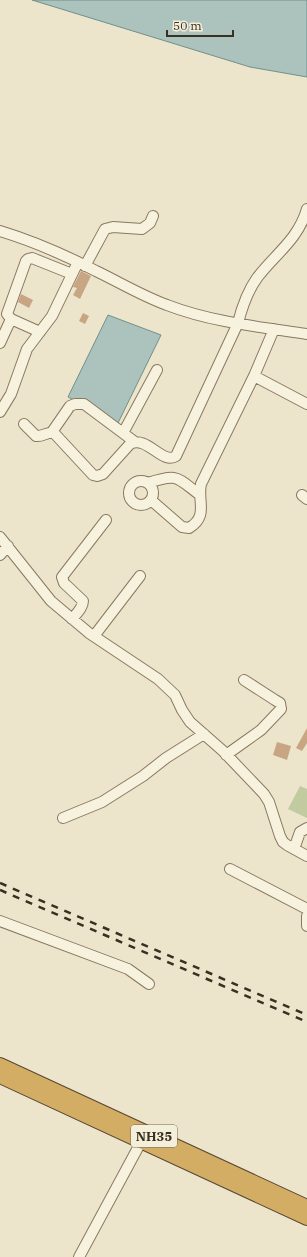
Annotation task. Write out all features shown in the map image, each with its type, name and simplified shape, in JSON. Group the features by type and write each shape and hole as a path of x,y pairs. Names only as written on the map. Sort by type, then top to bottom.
{"highway":[{"name":"NH35","path":"0,1065 307,1207"},
{"name":"NH35","path":"0,1076 307,1218"}],"street":[{"path":"52,432 56,434 93,475 97,476 103,474 130,444 135,442 141,442 168,458 174,458 238,323 251,287 264,269 297,232 302,224 307,209"},
{"path":"0,412 11,394 27,349 55,312 72,274 81,264 105,229 113,227 142,229 150,223 153,216"},
{"path":"0,230 81,264 165,305 199,315 238,323 307,334"},
{"path":"40,332 11,319 8,317 7,312 28,258 32,258 72,274"},
{"path":"0,343 11,319"},
{"path":"151,500 182,527 189,528 198,520 201,515 201,484 254,376 274,329"},
{"path":"123,433 157,370"},
{"path":"254,376 307,404"},
{"path":"24,424 36,436 42,436 52,432 70,406 75,404 84,404 135,442"},
{"path":"148,483 163,478 174,477 200,496"},
{"path":"143,481 148,483 153,488 154,492 151,500 145,505 137,505 129,496 130,488 135,482 143,481"},
{"path":"72,619 83,605 82,601 64,583 62,577 106,520"},
{"path":"0,537 51,601 94,636 158,679 175,695 186,716 264,794 272,808 280,836 287,845 307,856"},
{"path":"0,555 8,546"},
{"path":"94,636 140,576"},
{"path":"226,755 261,730 281,709 280,703 244,680"},
{"path":"63,818 102,802 204,734"},
{"path":"294,849 300,832 307,828"},
{"path":"230,869 307,909"},
{"path":"307,916 307,926"},
{"path":"0,921 128,969 149,984"},
{"path":"79,1257 141,1142"}],"green space":[{"path":"300,786 307,789 307,818 288,809"}],"water":[{"path":"32,0 307,0 307,77 250,67"},
{"path":"108,315 161,335 118,423 68,397"}],"building":[{"path":"81,271 91,276 80,299 73,295 77,288 73,287"},
{"path":"21,294 33,300 29,308 18,302"},
{"path":"83,313 89,316 85,324 79,321"},
{"path":"307,728 307,743 302,751 296,748"},
{"path":"277,742 291,746 287,760 273,755"}],"railway":[{"path":"0,883 307,1015"},
{"path":"0,890 307,1022"}]}
